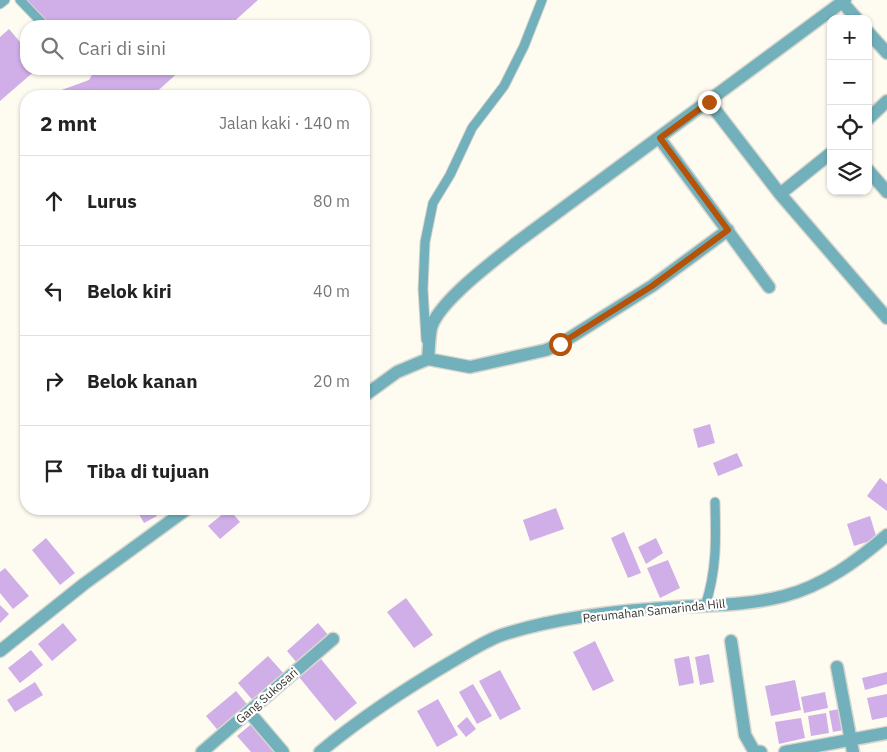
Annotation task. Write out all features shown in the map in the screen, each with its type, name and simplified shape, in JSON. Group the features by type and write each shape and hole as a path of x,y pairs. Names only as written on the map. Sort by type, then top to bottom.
{"street":[{"path":"428,359 432,327 450,299 467,282 516,243 843,1 854,15"},
{"path":"872,36 887,53"},
{"path":"872,115 887,101"},
{"path":"709,102 780,194 887,318"},
{"path":"660,138 769,287"},
{"path":"780,194 827,155"},
{"path":"872,175 887,192"},
{"path":"370,392 397,372 428,359 470,368 546,350 571,338 652,286 728,230"},
{"path":"0,651 84,584 179,515"},
{"name":"Perumahan Samarinda Hill","path":"320,752 350,728 414,683 481,645 506,634 535,626 616,613 705,606 784,596 827,579 887,535"},
{"name":"Gang Sukosari","path":"202,752 333,639"},
{"path":"731,641 745,735 754,751 761,752"},
{"path":"838,667 852,746"},
{"path":"249,712 283,752"},
{"path":"785,752 852,746 887,733"}],"lane":[{"path":"0,4 4,0"},
{"path":"20,0 39,20"},
{"path":"428,359 423,321 423,289 425,242 433,203 450,175 472,128 504,86 524,46 542,0"},
{"path":"705,606 714,578 717,547 715,502"}],"building":[{"path":"24,0 258,0 236,20 42,20"},
{"path":"9,29 20,42 20,75 30,75 0,101 0,37"},
{"path":"92,75 175,75 159,90 62,90 89,80"},
{"path":"710,424 715,443 698,448 693,429"},
{"path":"737,453 743,466 718,476 713,463"},
{"path":"880,478 887,484 887,511 867,496"},
{"path":"556,508 564,529 530,541 523,520"},
{"path":"139,515 156,515 157,516 144,523"},
{"path":"222,515 234,515 240,522 220,539 208,526"},
{"path":"870,516 877,539 854,546 847,524"},
{"path":"624,532 641,573 628,578 611,538"},
{"path":"46,538 75,573 60,585 32,550"},
{"path":"656,538 663,553 646,564 638,547"},
{"path":"668,560 680,588 660,598 647,568"},
{"path":"5,568 29,596 13,609 0,593 0,572"},
{"path":"406,598 433,635 414,648 387,612"},
{"path":"0,605 9,614 0,623"},
{"path":"63,623 77,640 52,661 38,644"},
{"path":"318,623 329,636 298,664 287,651"},
{"path":"595,641 614,681 593,691 573,652"},
{"path":"31,650 43,665 20,683 8,668"},
{"path":"709,654 714,682 700,685 695,657"},
{"path":"268,656 286,676 255,703 238,683"},
{"path":"689,656 694,683 679,686 674,659"},
{"path":"321,659 357,703 335,721 299,677"},
{"path":"500,670 521,709 500,720 479,681"},
{"path":"887,672 887,684 865,690 862,678"},
{"path":"795,680 801,710 771,716 765,686"},
{"path":"35,682 43,695 15,712 7,700"},
{"path":"473,684 492,716 477,724 459,692"},
{"path":"236,691 251,709 221,734 206,716"},
{"path":"825,692 828,708 804,713 801,697"},
{"path":"887,694 887,717 872,720 867,698"},
{"path":"438,699 458,735 437,747 417,711"},
{"path":"839,709 843,730 833,732 829,711"},
{"path":"826,713 829,733 811,736 808,716"},
{"path":"467,717 476,729 466,737 457,726"},
{"path":"801,718 805,738 779,744 775,722"},
{"path":"255,721 281,752 251,752 237,736"}],"route":[{"path":"560,344 652,286 728,230 660,138 709,102"}]}
